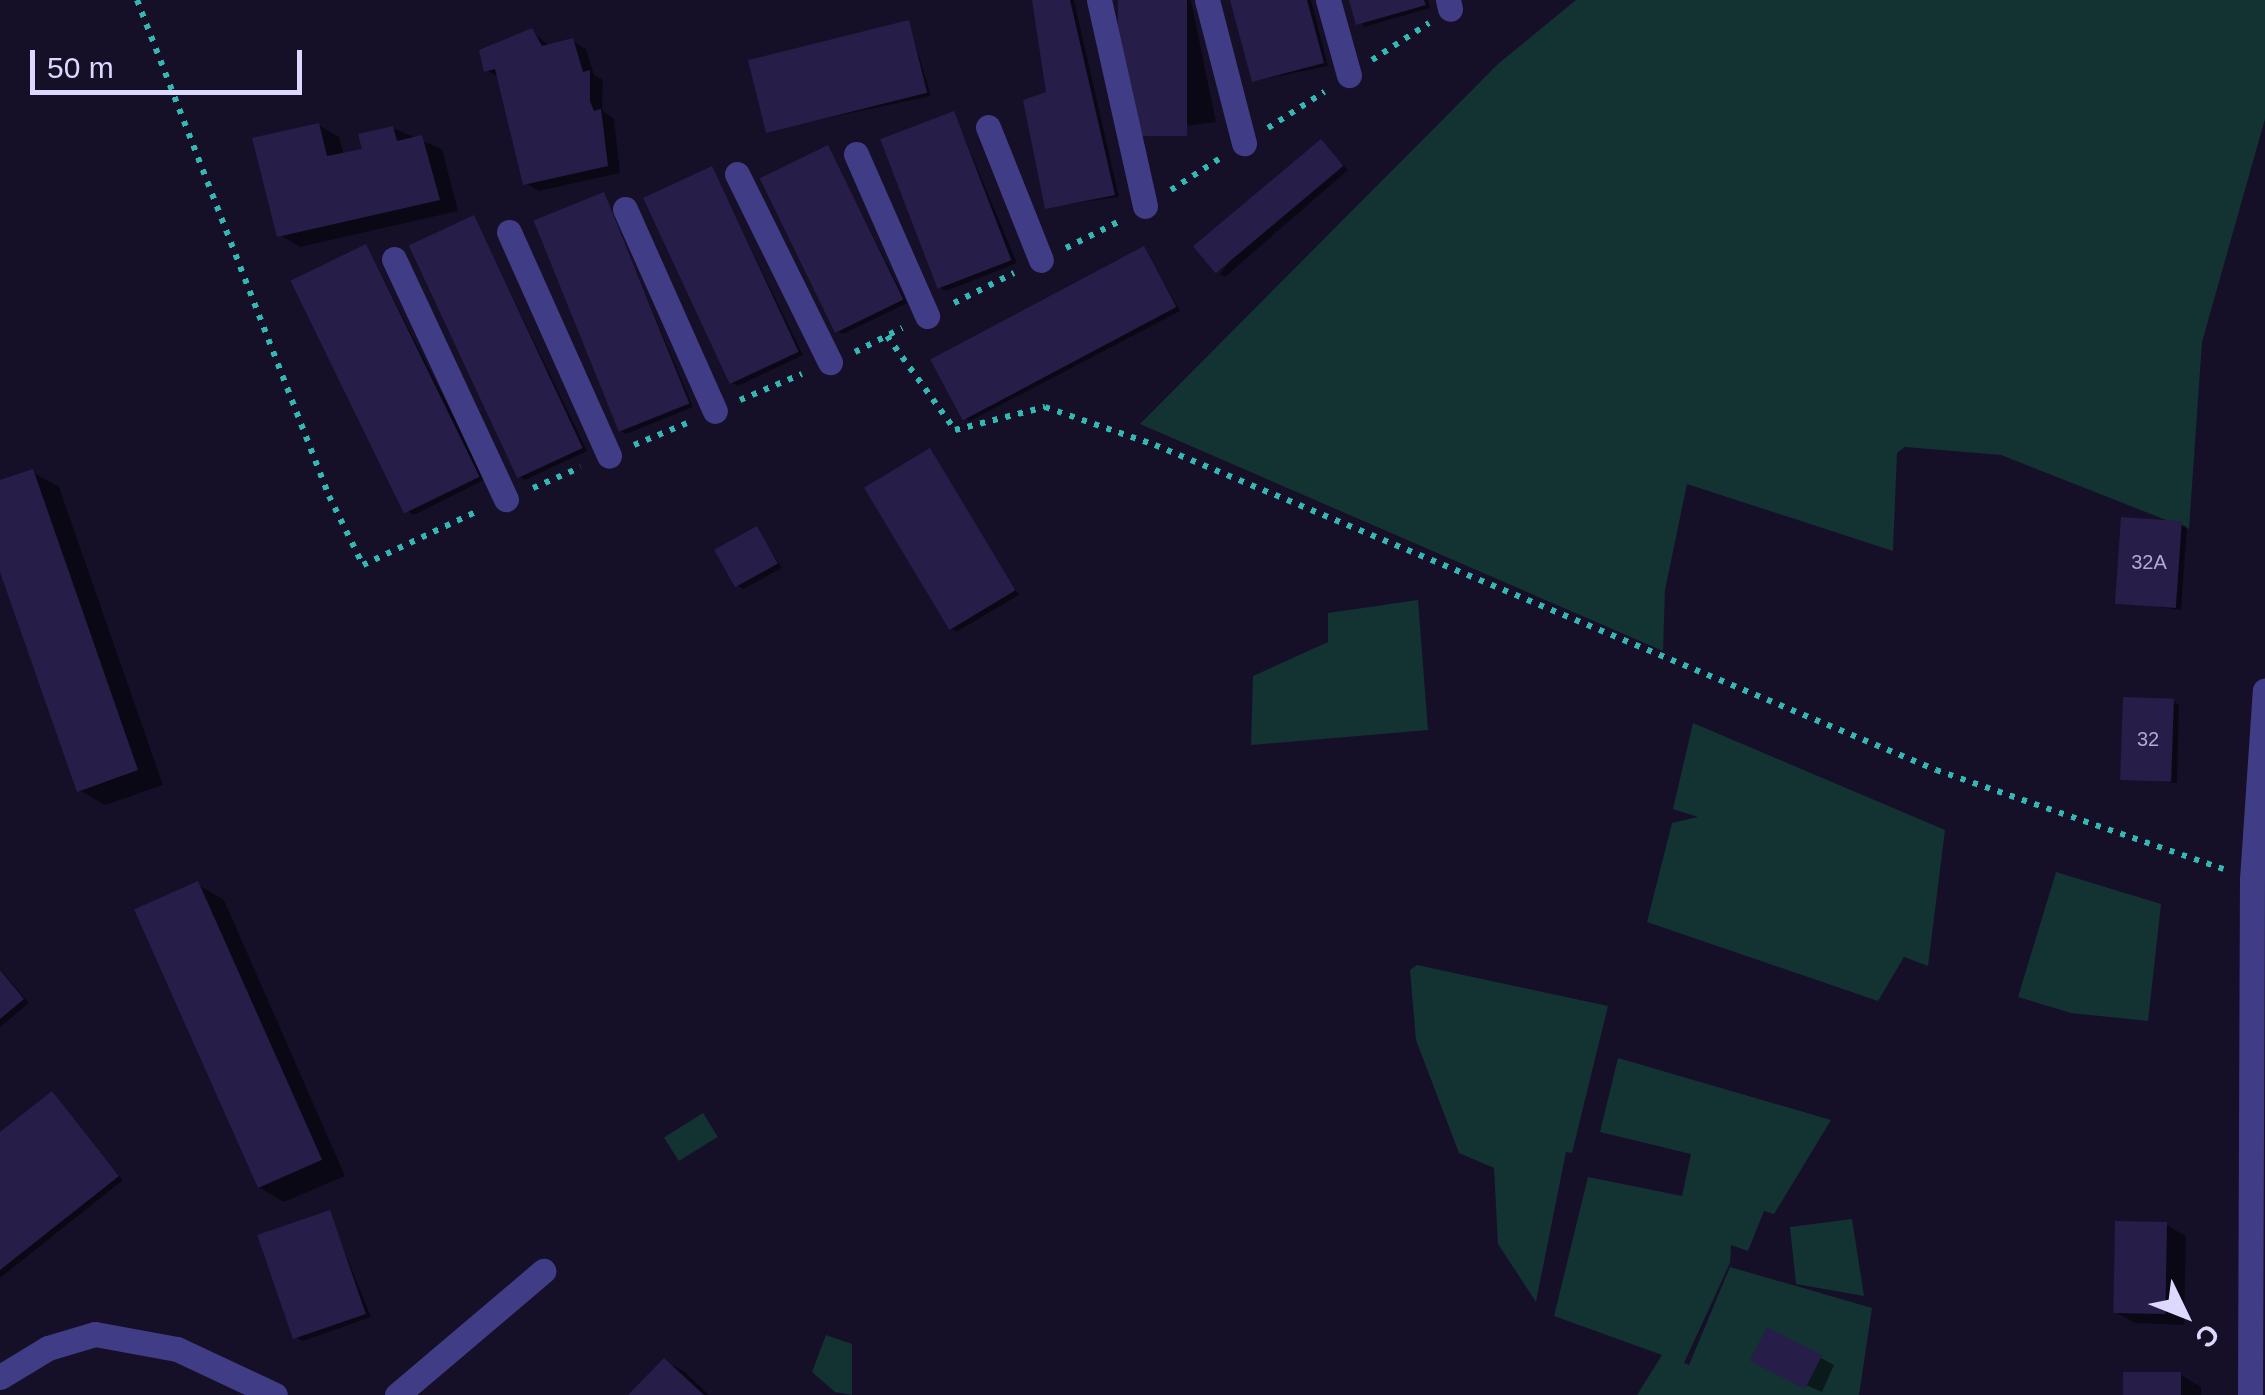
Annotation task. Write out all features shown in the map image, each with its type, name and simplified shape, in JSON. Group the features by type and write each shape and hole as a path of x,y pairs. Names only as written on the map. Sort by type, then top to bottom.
{"street":[{"path":"1099,0 1145,206"},
{"path":"1208,0 1244,143"},
{"path":"1328,0 1350,75"},
{"path":"988,127 1040,260"},
{"path":"856,154 927,316"},
{"path":"737,174 830,362"},
{"path":"625,208 715,410"},
{"path":"509,232 609,456"},
{"path":"394,260 506,499"},
{"path":"2250,1395 2256,1153 2252,879 2265,690"},
{"path":"398,1395 543,1271"},
{"path":"0,1376 48,1348 95,1334 178,1349 275,1395"}],"path":[{"path":"887,336 955,430 1045,407 1156,445 1936,770 2252,879"}],"green space":[{"path":"1576,0 2265,0 2265,119 2202,342 2189,529 2001,455 1905,447 1897,453 1893,551 1687,484 1665,590 1663,651 1140,424 1498,64"},
{"path":"1418,600 1428,730 1251,745 1253,676 1328,642 1328,613"},
{"path":"1693,723 1945,830 1928,966 1904,957 1878,1001 1647,922 1672,823 1698,817 1673,809"},
{"path":"2056,872 2161,904 2148,1021 2071,1013 2018,997"},
{"path":"1417,965 1608,1006 1572,1153 1566,1152 1536,1302 1498,1244 1494,1168 1459,1153 1416,1040 1410,970"},
{"path":"1618,1058 1831,1120 1774,1214 1764,1211 1748,1251 1731,1245 1730,1263 1684,1363 1689,1365 1730,1267 1872,1308 1859,1395 1637,1395 1662,1355 1554,1316 1588,1177 1682,1196 1691,1154 1600,1132"},
{"path":"703,1113 718,1137 679,1161 664,1137"},
{"path":"1852,1219 1864,1296 1796,1284 1790,1227"},
{"path":"826,1335 852,1344 852,1395 835,1392 812,1372"}],"building":[{"path":"1032,0 1070,0 1115,195 1045,209 1023,100 1046,92"},
{"path":"1118,0 1187,0 1187,136 1118,136"},
{"path":"1230,0 1307,0 1324,63 1252,82"},
{"path":"1349,0 1424,0 1426,5 1356,25"},
{"path":"909,20 927,93 766,133 748,60"},
{"path":"532,28 542,46 573,38 583,72 590,70 590,101 594,111 601,109 608,166 523,185 495,69 484,72 479,50"},
{"path":"954,111 1011,260 938,289 880,139"},
{"path":"319,123 327,156 362,149 358,134 393,126 397,141 422,135 440,200 277,237 252,138"},
{"path":"1321,139 1343,166 1216,273 1193,246"},
{"path":"828,145 903,300 835,333 760,178"},
{"path":"712,166 799,352 730,384 643,198"},
{"path":"604,192 689,403 619,432 534,220"},
{"path":"474,215 583,448 517,478 409,245"},
{"path":"366,244 480,477 404,514 291,281"},
{"path":"1144,246 1176,307 963,421 930,360"},
{"path":"930,448 1015,590 949,630 864,488"},
{"path":"33,469 138,770 77,792 0,572 0,480"},
{"path":"2121,517 2182,521 2176,608 2115,604"},
{"path":"757,526 778,564 735,587 714,550"},
{"path":"2123,697 2174,699 2171,782 2120,780"},
{"path":"198,881 322,1160 258,1188 134,909"},
{"path":"0,970 24,999 0,1019"},
{"path":"52,1091 119,1176 0,1270 0,1132"},
{"path":"330,1210 366,1314 293,1339 257,1235"},
{"path":"2115,1221 2167,1222 2165,1314 2113,1313"},
{"path":"1767,1327 1822,1355 1805,1389 1750,1361"},
{"path":"664,1358 704,1395 628,1395"},
{"path":"2123,1372 2181,1372 2181,1395 2123,1395"}]}
